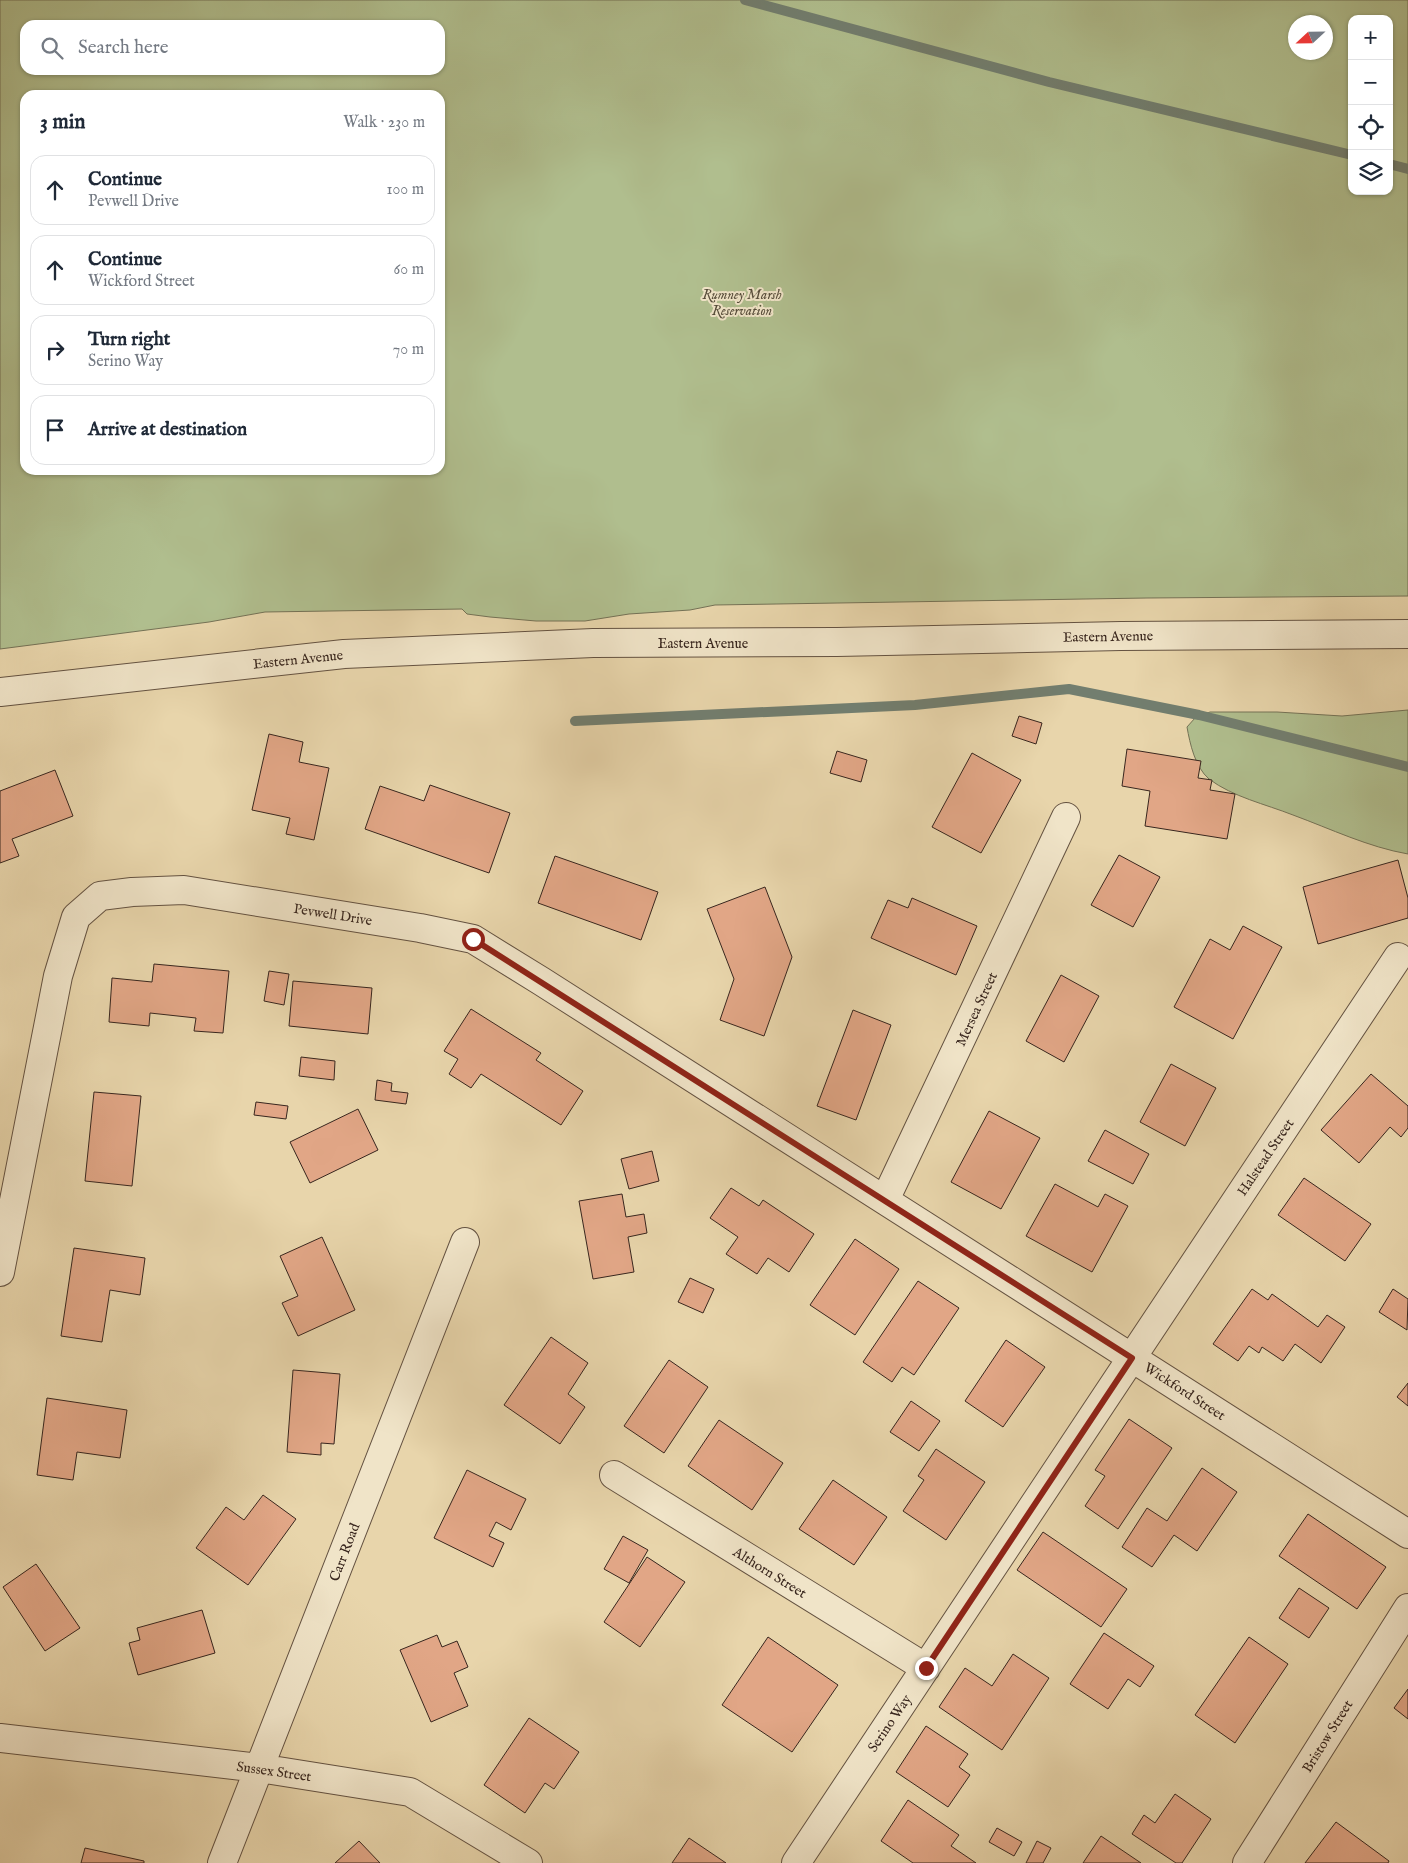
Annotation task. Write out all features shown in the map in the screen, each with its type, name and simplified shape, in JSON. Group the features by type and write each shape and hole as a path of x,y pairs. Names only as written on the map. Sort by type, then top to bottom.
{"street":[{"name":"Eastern Avenue","path":"0,692 344,654 593,643 837,642 1131,636 1408,634"},
{"name":"Mersea Street","path":"886,1200 1066,817"},
{"name":"Pevwell Drive","path":"0,1272 58,976 76,917 100,896 132,892 184,890 420,928 473,939 886,1200"},
{"name":"Halstead Street","path":"1132,1358 1398,957"},
{"name":"Wickford Street","path":"886,1200 1408,1534"},
{"name":"Carr Road","path":"222,1863 465,1242"},
{"name":"Serino Way","path":"796,1863 1132,1358"},
{"name":"Althorn Street","path":"614,1475 926,1668"},
{"name":"Bristow Street","path":"1247,1863 1408,1608"},
{"name":"Sussex Street","path":"0,1738 259,1768 410,1792 528,1863"}],"green space":[{"name":"Rumney Marsh Reservation","path":"0,0 1408,0 1408,596 715,605 690,610 629,614 585,621 536,621 490,617 467,614 462,609 265,612 209,622 0,649"},
{"path":"1408,710 1408,854 1378,847 1228,791 1209,779 1200,768 1192,748 1187,727 1195,718 1210,712 1277,712 1342,716"}],"building":[{"path":"1019,716 1042,723 1036,744 1012,736"},
{"path":"269,734 303,742 299,762 329,768 314,840 286,834 290,818 252,810"},
{"path":"1127,749 1201,761 1198,778 1212,780 1210,790 1235,794 1227,839 1145,826 1150,791 1122,786"},
{"path":"837,751 867,760 861,782 830,773"},
{"path":"972,753 1021,780 981,853 932,827"},
{"path":"55,770 73,816 12,839 19,856 0,863 0,791"},
{"path":"430,785 510,813 489,873 365,829 380,786 424,801"},
{"path":"1119,855 1160,877 1133,927 1091,905"},
{"path":"555,856 658,892 641,940 538,903"},
{"path":"1398,860 1408,898 1408,918 1318,944 1303,887"},
{"path":"765,887 792,957 764,1036 720,1020 734,979 707,909"},
{"path":"912,898 977,926 956,975 871,938 888,900 908,908"},
{"path":"1243,926 1282,947 1233,1039 1174,1007 1210,939 1230,950"},
{"path":"154,964 229,971 223,1033 194,1031 196,1018 150,1013 149,1026 109,1022 112,978 152,982"},
{"path":"269,971 289,974 284,1005 264,1001"},
{"path":"1061,975 1099,996 1064,1062 1026,1041"},
{"path":"293,981 372,988 368,1034 289,1026"},
{"path":"471,1009 541,1053 536,1060 583,1091 561,1125 481,1074 471,1088 449,1074 458,1059 444,1051"},
{"path":"853,1010 891,1025 856,1120 817,1106"},
{"path":"301,1057 335,1061 334,1080 299,1076"},
{"path":"1171,1064 1216,1088 1185,1146 1140,1122"},
{"path":"1371,1074 1408,1106 1408,1128 1401,1137 1390,1127 1359,1163 1321,1130"},
{"path":"377,1080 392,1083 391,1091 408,1093 406,1104 375,1100"},
{"path":"94,1092 141,1096 132,1186 85,1181"},
{"path":"256,1102 288,1106 286,1119 254,1115"},
{"path":"358,1109 378,1150 310,1183 290,1142"},
{"path":"989,1111 1040,1138 1001,1209 951,1182"},
{"path":"1105,1130 1149,1154 1133,1184 1088,1161"},
{"path":"652,1151 659,1181 629,1189 621,1159"},
{"path":"1304,1178 1371,1224 1345,1261 1278,1215"},
{"path":"1055,1184 1098,1207 1105,1194 1128,1206 1092,1272 1026,1236"},
{"path":"731,1188 759,1206 763,1200 814,1234 789,1272 768,1258 757,1274 726,1254 738,1237 710,1218"},
{"path":"622,1194 626,1217 644,1214 647,1233 628,1237 634,1272 593,1279 579,1201"},
{"path":"322,1237 355,1310 298,1336 282,1303 298,1296 280,1256"},
{"path":"855,1239 899,1269 855,1335 810,1305"},
{"path":"74,1248 145,1258 140,1295 110,1290 102,1342 61,1336"},
{"path":"690,1278 714,1289 703,1313 678,1302"},
{"path":"918,1281 959,1308 914,1375 902,1367 892,1382 863,1362"},
{"path":"1252,1289 1268,1300 1272,1294 1318,1327 1327,1315 1345,1327 1321,1363 1295,1344 1283,1361 1262,1347 1259,1353 1249,1346 1238,1361 1213,1344"},
{"path":"1393,1289 1408,1299 1407,1330 1379,1312"},
{"path":"551,1337 588,1363 568,1394 585,1407 560,1444 504,1405"},
{"path":"1006,1340 1045,1367 1003,1427 965,1401"},
{"path":"669,1360 708,1387 664,1453 624,1426"},
{"path":"293,1370 340,1374 334,1444 321,1443 321,1455 287,1452"},
{"path":"1408,1383 1408,1406 1397,1397"},
{"path":"47,1398 127,1410 120,1458 77,1452 73,1480 37,1475"},
{"path":"911,1401 940,1421 919,1451 890,1432"},
{"path":"1129,1419 1172,1448 1118,1529 1085,1506 1105,1476 1095,1470"},
{"path":"719,1420 783,1463 752,1510 688,1466"},
{"path":"936,1449 985,1482 946,1540 903,1511 924,1480 918,1476"},
{"path":"1202,1468 1237,1492 1197,1551 1174,1535 1152,1567 1122,1547 1147,1508 1167,1521"},
{"path":"467,1470 526,1499 511,1530 496,1522 489,1536 504,1543 493,1567 434,1538"},
{"path":"833,1480 887,1517 854,1565 799,1529"},
{"path":"263,1495 296,1519 248,1585 196,1548 226,1507 244,1520"},
{"path":"1308,1514 1386,1567 1357,1609 1279,1556"},
{"path":"1043,1532 1127,1589 1101,1627 1017,1570"},
{"path":"623,1536 648,1550 629,1583 604,1569"},
{"path":"647,1557 685,1582 640,1647 604,1622"},
{"path":"36,1564 80,1628 45,1651 3,1587"},
{"path":"1299,1588 1329,1608 1309,1638 1279,1618"},
{"path":"202,1610 215,1653 138,1675 129,1643 140,1640 137,1628"},
{"path":"1104,1633 1154,1666 1140,1687 1128,1679 1108,1709 1070,1684"},
{"path":"437,1635 442,1647 457,1641 468,1667 454,1673 468,1706 431,1722 400,1650"},
{"path":"768,1637 838,1685 792,1752 722,1705"},
{"path":"1249,1637 1288,1664 1235,1743 1195,1715"},
{"path":"1013,1654 1049,1678 1002,1750 939,1707 965,1668 992,1686"},
{"path":"1408,1689 1408,1719 1394,1708"},
{"path":"529,1718 579,1752 554,1789 545,1783 525,1813 484,1785"},
{"path":"926,1726 968,1754 959,1767 970,1775 948,1807 896,1772"},
{"path":"1175,1794 1211,1819 1182,1863 1176,1863 1132,1834 1144,1815 1155,1823"},
{"path":"908,1800 959,1835 951,1846 976,1863 913,1863 881,1841"},
{"path":"1336,1822 1389,1861 1388,1863 1305,1863"},
{"path":"997,1828 1022,1842 1014,1856 989,1842"},
{"path":"1101,1836 1141,1863 1083,1863"},
{"path":"689,1838 726,1863 672,1863"},
{"path":"359,1841 380,1863 335,1863"},
{"path":"1037,1841 1051,1848 1043,1863 1026,1863"},
{"path":"85,1848 144,1861 144,1863 81,1863"}],"waterway":[{"path":"745,0 1049,82 1348,154"},
{"path":"1393,165 1408,169"},
{"path":"575,721 915,705 1069,689 1199,715 1408,767"}],"route":[{"path":"473,939 1132,1358 926,1668"}]}
